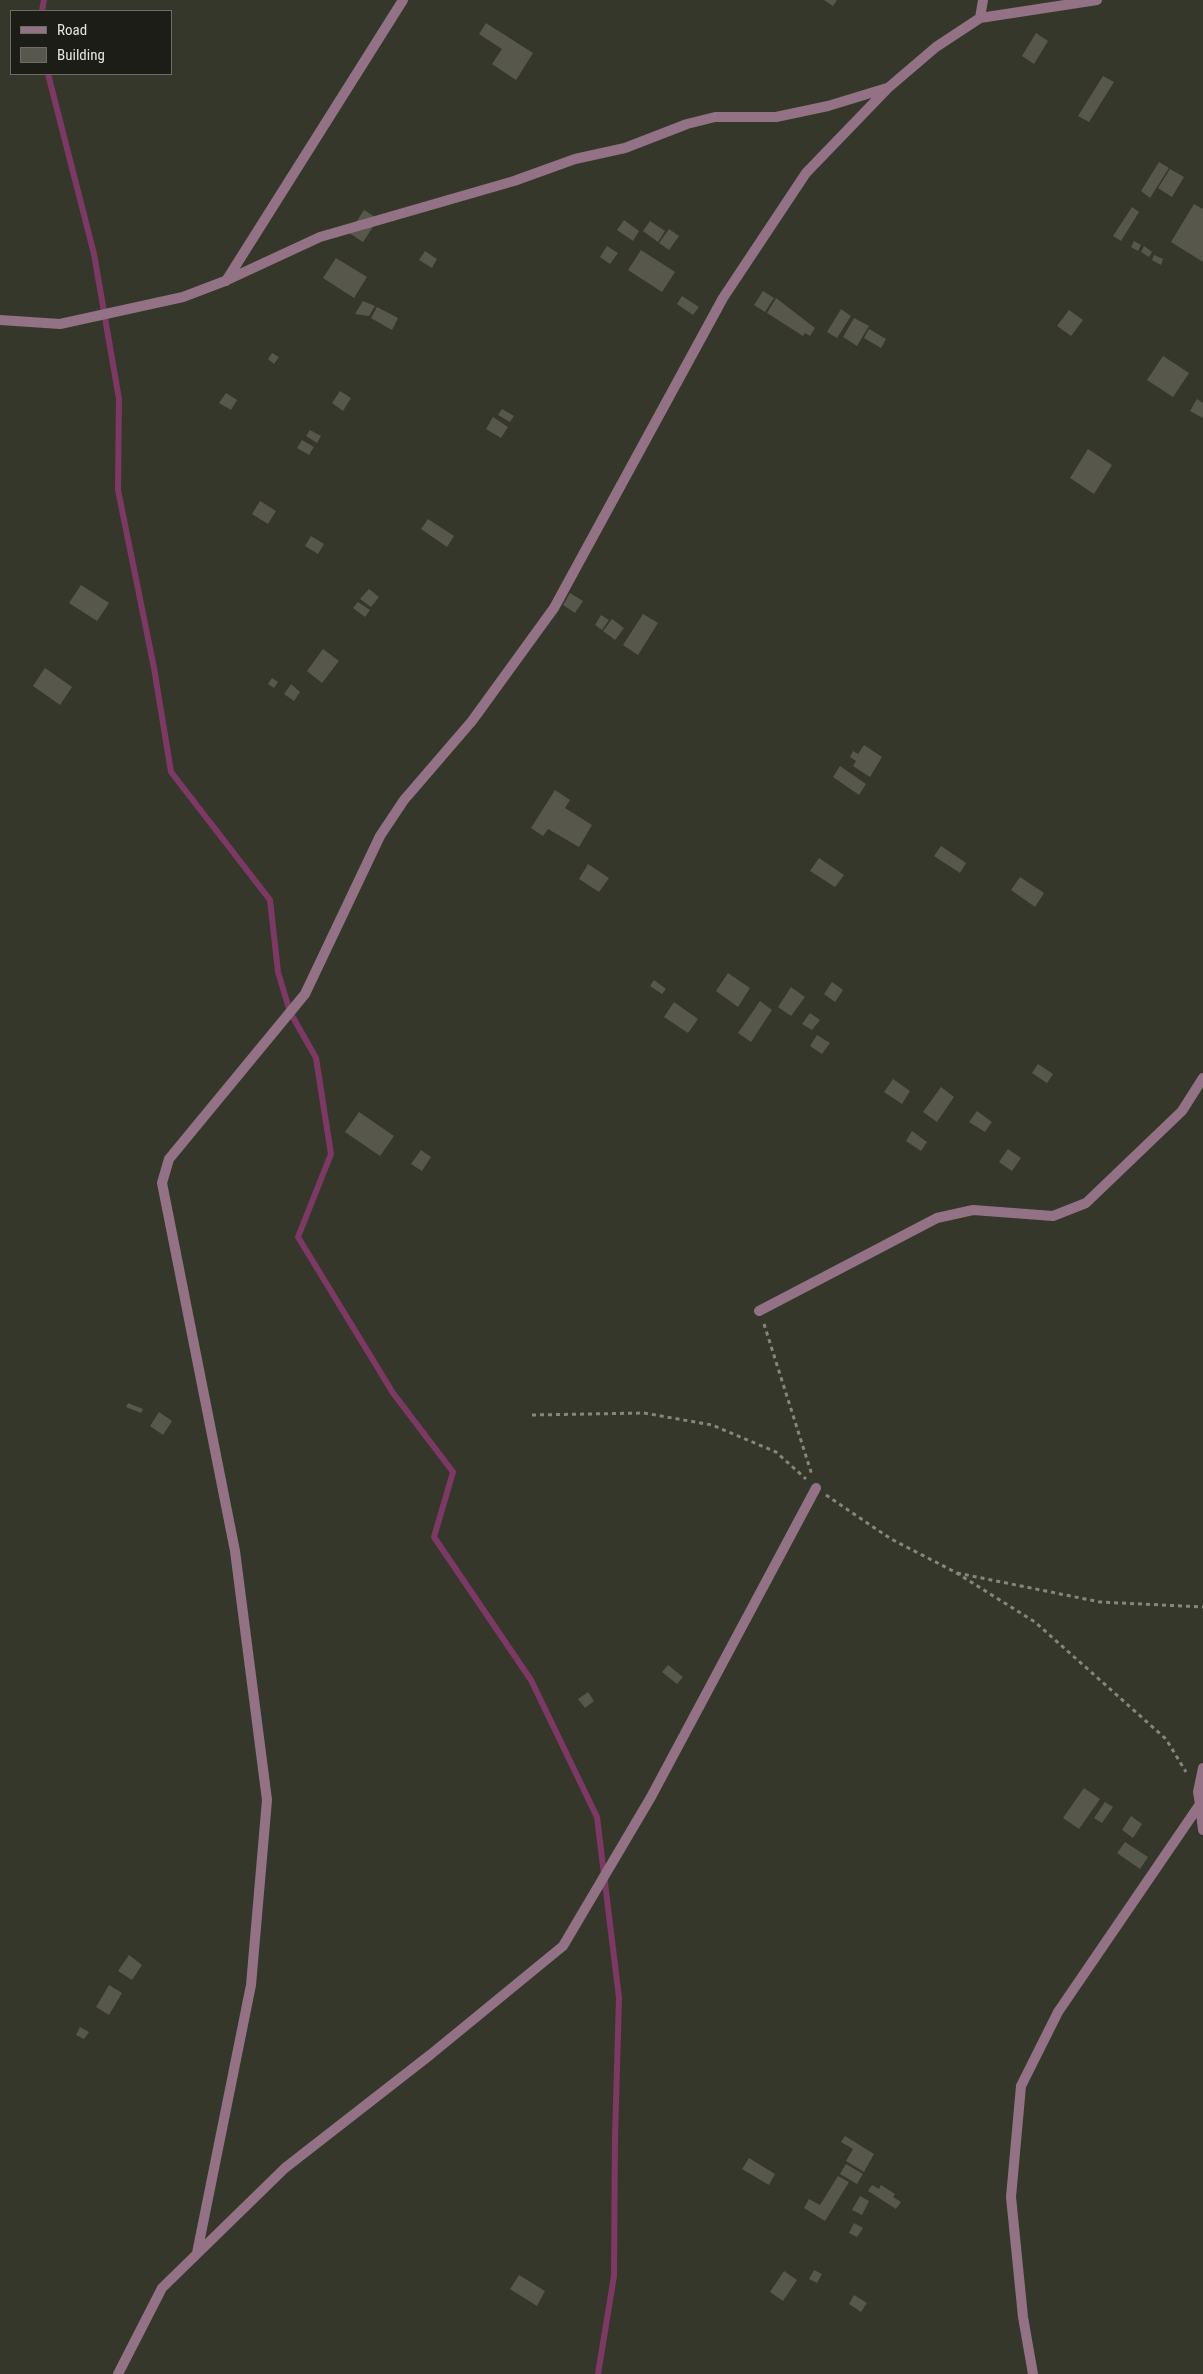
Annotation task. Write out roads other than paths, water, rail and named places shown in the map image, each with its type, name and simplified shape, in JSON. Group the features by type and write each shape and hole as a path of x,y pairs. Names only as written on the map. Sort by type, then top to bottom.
{"street":[{"path":"225,282 403,0"},
{"path":"980,18 983,0"},
{"path":"198,2253 252,1985 267,1800 235,1551 162,1183 169,1158 305,994 380,836 404,800 472,721 554,608 723,298 806,173 888,88 936,47 980,18 1097,0"},
{"path":"0,320 60,324 183,297 225,282 320,237 514,181 575,159 626,148 687,124 715,116 776,117 828,106 888,88"},
{"path":"758,1311 938,1218 973,1210 1053,1216 1086,1203 1182,1111 1203,1078"},
{"path":"118,2374 162,2288 285,2168 430,2055 563,1946 651,1797 816,1488"},
{"path":"1203,1768 1198,1792 1203,1830"},
{"path":"1033,2374 1024,2316 1011,2197 1021,2086 1058,2012 1200,1804"}],"waterway":[{"path":"42,10 44,0"},
{"path":"48,75 94,254 119,399 118,490 154,668 171,772 270,900 278,972 290,1012 316,1058 331,1154 298,1237 393,1393 453,1472 434,1537 531,1680 597,1817 619,1998 614,2276 598,2374"}]}
